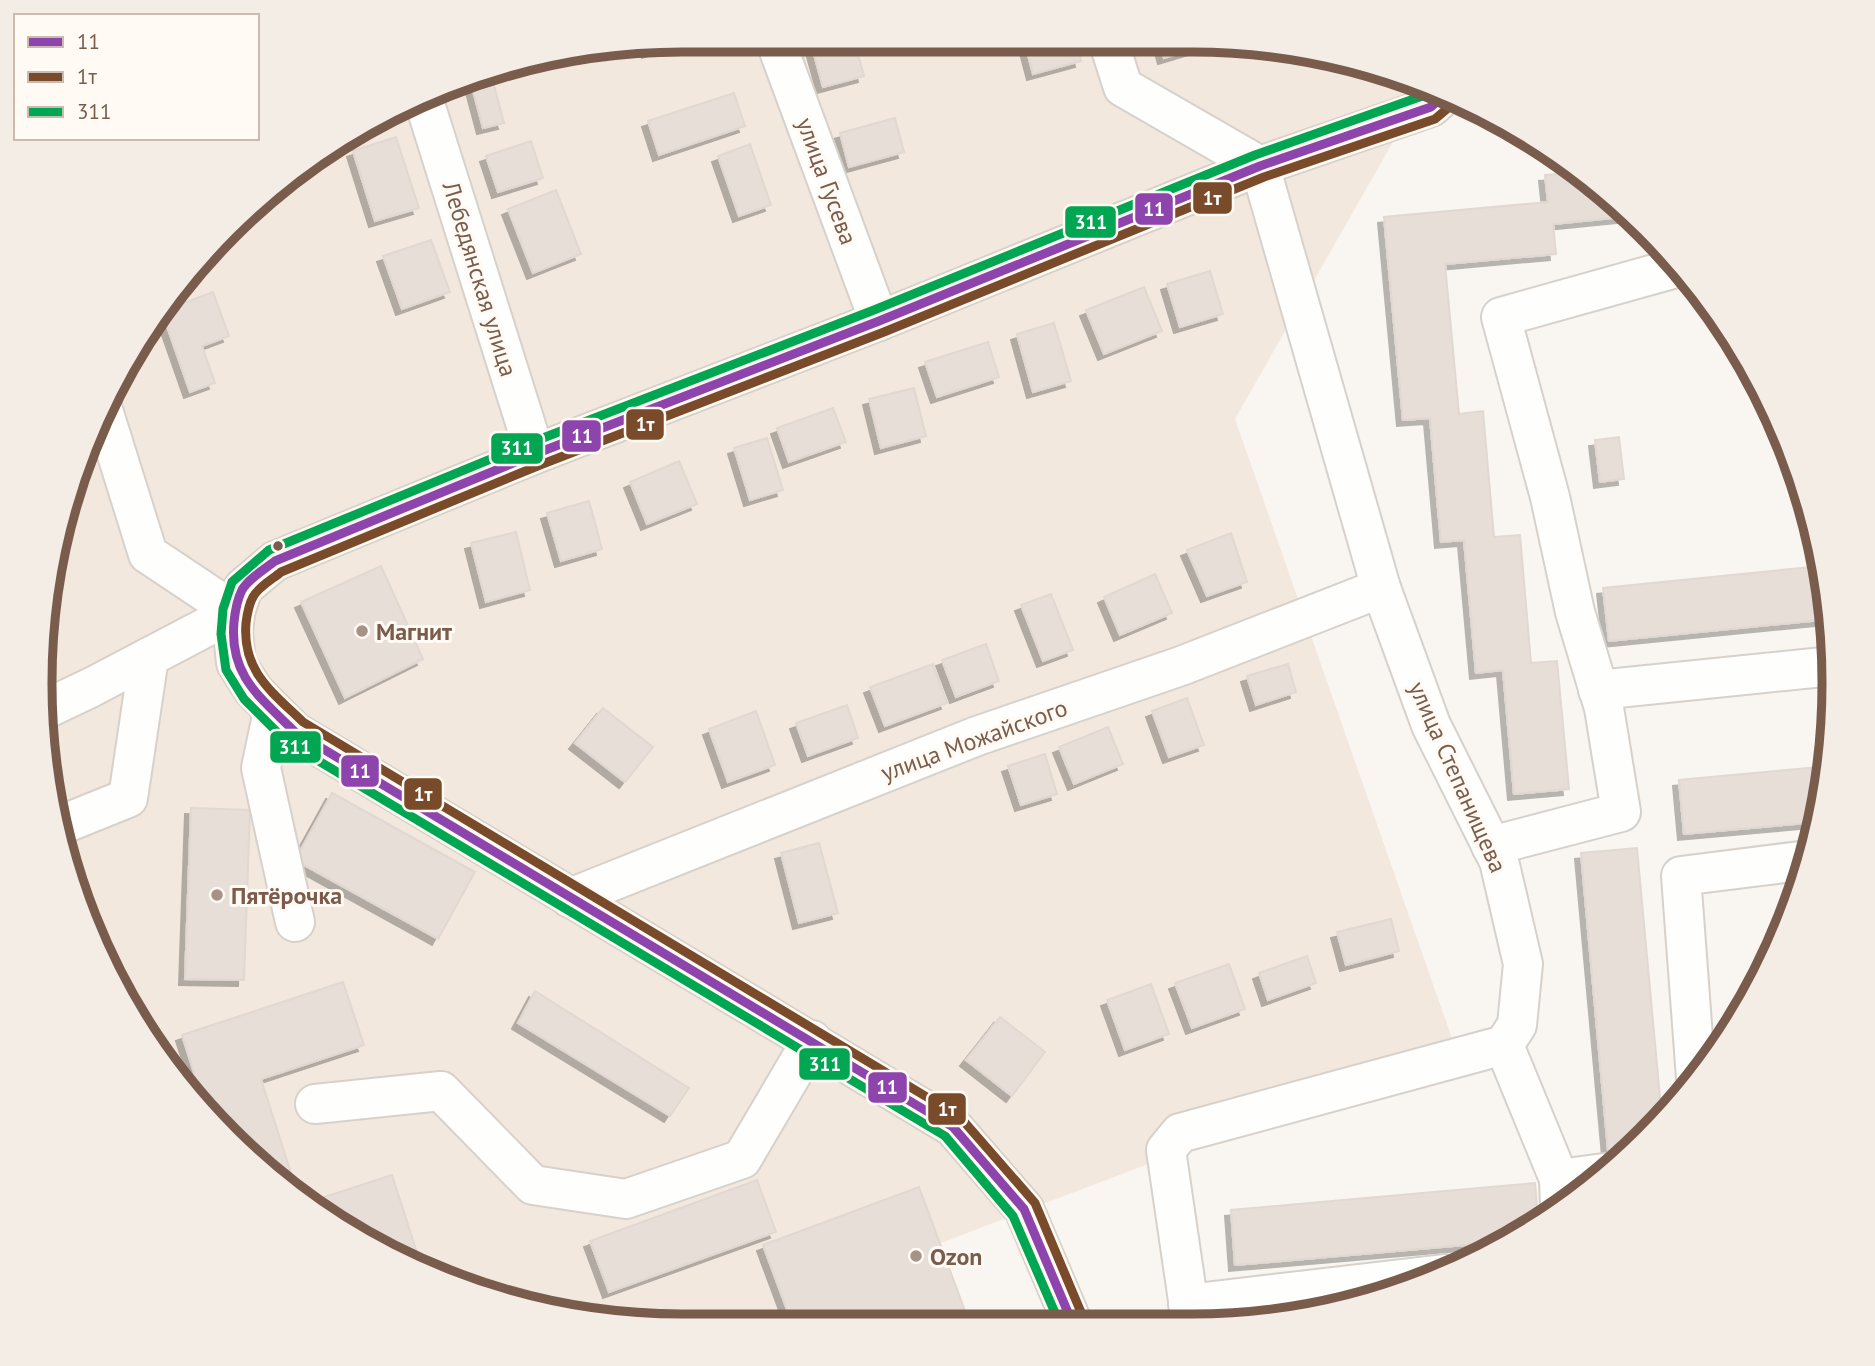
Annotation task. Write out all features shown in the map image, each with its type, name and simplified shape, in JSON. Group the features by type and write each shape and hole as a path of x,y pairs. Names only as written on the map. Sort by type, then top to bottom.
{"street":[{"name":"улица Гусева","path":"779,52 879,321"},
{"path":"1112,52 1124,87 1260,166"},
{"path":"1069,1314 1024,1209 953,1127 295,732 254,691 236,663 233,633 235,612 243,588 275,561 535,454 879,321 1260,166 1431,107 1437,102"},
{"name":"Лебедянская улица","path":"426,108 535,454"},
{"name":"улица Степанищева","path":"1260,166 1381,589 1431,725 1499,861 1523,964 1517,1025 1504,1045"},
{"path":"1491,846 1621,812 1604,708 1576,612 1549,497 1500,317 1669,270"},
{"path":"108,425 148,554 235,612"},
{"name":"улица Можайского","path":"570,898 977,736 1181,666 1381,589"},
{"path":"53,705 235,612"},
{"path":"69,822 128,798 149,657"},
{"path":"1598,690 1822,667"},
{"path":"273,711 261,768 295,922"},
{"path":"1695,1063 1681,876 1796,861"},
{"path":"315,1104 441,1091 533,1185 626,1199 742,1159 811,1040"},
{"path":"1391,1281 1190,1312 1166,1150 1180,1133 1504,1045 1559,1193"}],"shaded area":[{"path":"683,52 1192,52 1274,58 1315,65 1355,74 1420,95 1235,419 1455,1047 904,1257 923,1314 683,1314 601,1308 560,1301 520,1292 442,1266 368,1229 299,1183 237,1129 183,1067 137,998 100,924 74,846 65,806 54,724 54,642 58,601 74,520 100,442 137,368 183,299 237,237 267,209 299,183 368,137 442,100 520,74 601,58"}],"building":[{"path":"813,52 857,52 864,76 823,87"},
{"path":"1027,52 1079,52 1081,61 1033,74"},
{"path":"1162,52 1184,52 1164,58"},
{"path":"493,82 504,123 483,128 473,89"},
{"path":"734,93 745,126 659,155 648,121"},
{"path":"895,118 904,152 849,167 840,133"},
{"path":"396,137 419,208 375,221 353,151"},
{"path":"531,141 543,178 498,192 486,156"},
{"path":"750,144 771,205 739,216 718,156"},
{"path":"1563,174 1617,218 1553,224 1556,254 1445,264 1459,414 1483,411 1494,537 1520,535 1531,663 1557,661 1569,789 1514,794 1503,670 1476,673 1464,540 1441,542 1430,418 1403,420 1384,217 1548,202 1545,175"},
{"path":"556,190 581,254 533,273 508,209"},
{"path":"431,240 450,292 402,309 383,256"},
{"path":"1210,271 1223,314 1180,327 1167,284"},
{"path":"1144,287 1162,331 1104,354 1086,310"},
{"path":"213,292 229,336 202,346 215,383 190,392 166,323 179,305"},
{"path":"1054,323 1071,381 1033,392 1017,334"},
{"path":"988,342 999,377 937,397 925,362"},
{"path":"914,388 926,436 881,448 869,399"},
{"path":"833,408 846,442 789,462 777,428"},
{"path":"1619,437 1624,479 1600,482 1595,440"},
{"path":"767,438 783,490 750,500 734,448"},
{"path":"679,461 697,504 647,524 630,482"},
{"path":"589,501 602,549 561,561 547,513"},
{"path":"516,532 530,590 486,602 471,543"},
{"path":"1231,533 1247,582 1207,596 1187,550"},
{"name":"Магнит","path":"381,566 423,659 345,698 301,602"},
{"path":"1811,567 1819,620 1609,641 1603,588"},
{"path":"1155,574 1172,613 1120,635 1104,597"},
{"path":"1051,594 1073,650 1043,661 1021,605"},
{"path":"986,644 999,681 956,697 942,660"},
{"path":"933,664 947,703 885,726 870,687"},
{"path":"1288,664 1296,692 1256,705 1247,676"},
{"path":"1187,698 1204,745 1169,757 1152,711"},
{"path":"847,705 858,738 808,756 796,723"},
{"path":"603,708 653,747 625,782 575,743"},
{"path":"756,711 775,765 728,782 709,729"},
{"path":"1108,727 1123,764 1074,784 1059,747"},
{"path":"1045,754 1057,794 1021,805 1008,766"},
{"path":"1817,767 1806,823 1684,834 1679,780"},
{"path":"332,793 475,872 438,939 295,860"},
{"name":"Пятёрочка","path":"191,808 250,810 244,980 185,979"},
{"path":"819,843 838,913 799,923 781,853"},
{"path":"1637,848 1661,1105 1609,1156 1581,853"},
{"path":"1391,919 1399,951 1346,965 1337,932"},
{"path":"1307,956 1316,983 1268,1000 1259,973"},
{"path":"1229,964 1245,1009 1192,1028 1175,983"},
{"path":"343,982 364,1045 261,1079 292,1178 237,1129 198,1086 182,1035"},
{"path":"1151,984 1169,1034 1125,1050 1107,1000"},
{"path":"535,991 689,1088 670,1116 518,1023"},
{"path":"1000,1017 1045,1052 1012,1096 966,1060"},
{"path":"392,1175 418,1254 368,1229 321,1198"},
{"path":"757,1180 776,1232 609,1292 590,1241"},
{"path":"1535,1183 1537,1210 1479,1244 1235,1265 1231,1210"},
{"path":"919,1187 966,1314 789,1314 763,1245"}],"transit line":[{"name":"311","path":"1056,1314 1013,1216 945,1136 287,742 244,699 226,670 221,634 223,609 232,582 269,550 530,443 874,310 1255,155 1422,96"},
{"name":"11","path":"1069,1314 1024,1209 953,1127 295,732 259,696 242,671 234,641 238,602 248,582 275,561 535,454 879,321 1260,166 1431,107 1437,102"},
{"name":"1т","path":"1082,1314 1035,1203 960,1117 303,722 270,690 254,667 246,640 249,606 258,590 281,572 540,465 884,332 1264,177 1435,119 1448,108"}],"place":[{"name":"Магнит","path":"362,631"},
{"name":"Пятёрочка","path":"217,895"},
{"name":"Ozon","path":"916,1256"}]}
